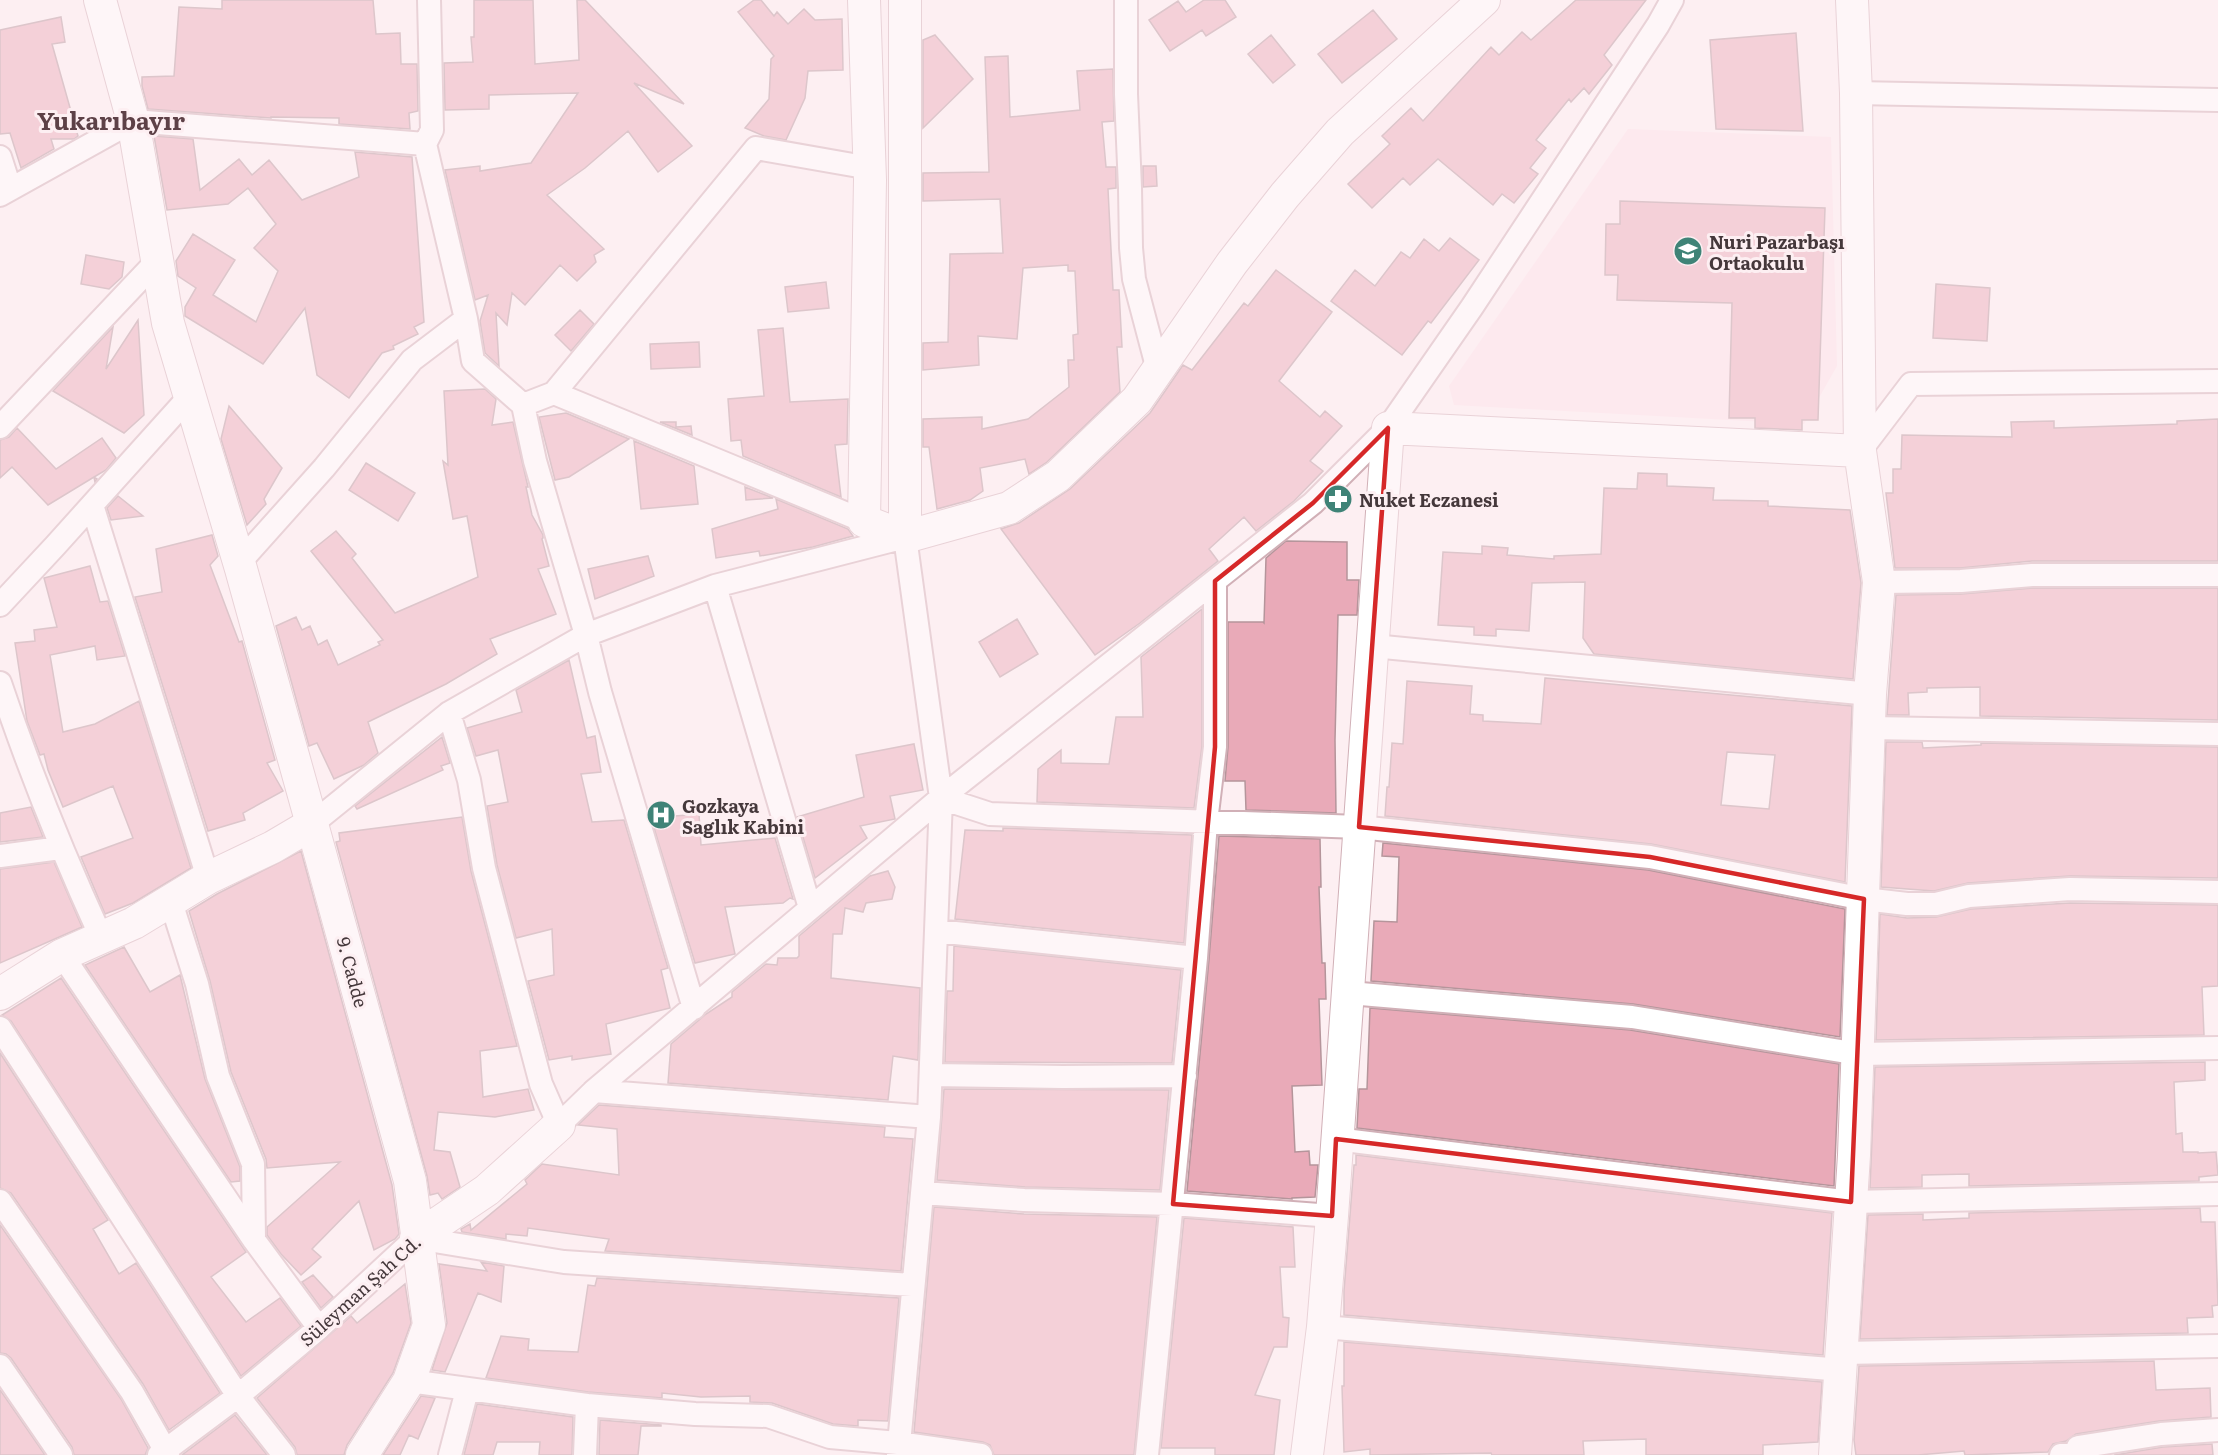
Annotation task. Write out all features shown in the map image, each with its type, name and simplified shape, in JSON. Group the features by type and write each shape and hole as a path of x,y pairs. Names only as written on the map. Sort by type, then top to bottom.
{"street":[{"name":"9. Cadde","path":"100,0 132,121 168,323 239,563 410,1181 429,1325 409,1381 362,1455"},
{"path":"429,0 432,130 425,144 466,319 473,361 523,405 534,461 694,1008"},
{"path":"864,0 870,168 864,521"},
{"path":"898,1449 929,1117 941,798 905,537 905,0"},
{"path":"1126,0 1125,94 1131,248 1134,279 1158,370"},
{"path":"0,994 62,955 134,923 208,878 282,842 312,824 449,713 586,635 715,586 1009,508 1058,476 1137,400 1232,262 1285,195 1340,132 1484,0"},
{"path":"449,713 469,780 484,868 541,1084 559,1125 594,1091 941,798 1313,503 1388,428 1485,288 1658,25 1672,0"},
{"path":"1835,1455 1859,1054 1870,694 1879,582 1860,451 1856,93 1852,0"},
{"path":"1856,93 2218,100"},
{"path":"0,157 5,191 132,121 425,144"},
{"path":"523,405 554,393 756,148 870,168"},
{"path":"0,427 157,261"},
{"path":"239,563 324,468 412,360 466,319"},
{"path":"1860,451 1911,384 2218,381"},
{"path":"554,393 905,537"},
{"path":"0,605 190,396"},
{"path":"1388,428 1860,451"},
{"path":"1307,1455 1323,1328 1332,1216 1388,428"},
{"path":"92,505 208,878"},
{"path":"1879,582 1961,581 2032,575 2218,575"},
{"path":"1147,1455 1173,1204 1206,822 1215,747 1215,582"},
{"path":"715,586 810,908"},
{"path":"1373,646 1870,694"},
{"path":"0,683 9,739 101,936"},
{"path":"1869,728 2218,734"},
{"path":"941,798 990,814 1359,827 1650,857 1864,899 1907,904 1936,904 1969,896 2070,889 2218,892"},
{"path":"0,856 60,848"},
{"path":"171,902 197,984 218,1076 253,1164 254,1240"},
{"path":"936,931 1196,958"},
{"path":"62,955 254,1240 319,1328"},
{"path":"1349,993 1632,1017 1859,1054 2218,1048"},
{"path":"0,1028 238,1396 284,1455"},
{"path":"931,1075 1185,1076"},
{"path":"594,1091 929,1117"},
{"name":"Süleyman Şah Cd.","path":"164,1454 319,1328 416,1238 487,1190 559,1125"},
{"path":"1336,1139 1851,1202 2218,1194"},
{"path":"922,1193 1024,1200 1173,1204 1332,1216"},
{"path":"0,1201 132,1392 164,1454"},
{"path":"416,1238 564,1262 912,1285"},
{"path":"1323,1328 1842,1361 2218,1346"},
{"path":"0,1366 61,1455"},
{"path":"409,1381 587,1405 694,1414 768,1416 830,1437 898,1449 981,1455"},
{"path":"450,1455 467,1390"},
{"path":"585,1455 587,1405"},
{"path":"2061,1455 2078,1454 2078,1447 2090,1445 2161,1434 2218,1430"}],"highlighted area":[{"path":"1388,428 1359,827 1650,857 1864,899 1851,1202 1336,1139 1332,1216 1173,1204 1215,747 1215,581 1313,503"}],"shaded area":[{"name":"Nuri Pazarbaşı Ortaokulu","path":"1628,129 1831,137 1837,366 1804,424 1454,405 1449,386"}],"building":[{"path":"222,0 373,0 376,34 400,33 401,64 417,64 418,111 409,113 410,129 339,124 339,118 271,118 148,109 142,77 174,76 179,7 222,9"},
{"path":"474,0 533,0 535,64 579,60 577,0 585,0 684,104 634,83 692,146 658,172 628,131 585,168 547,195 604,249 594,255 596,262 577,281 560,265 525,305 512,293 507,325 496,313 499,366 485,353 480,321 488,295 475,300 445,170 480,166 480,171 531,163 578,93 489,95 489,109 445,110 444,63 473,62 471,37 474,37"},
{"path":"754,0 761,0 774,16 777,12 788,24 804,9 815,20 842,19 843,70 808,71 805,98 786,140 764,136 745,128 769,99 771,59 774,56 738,12"},
{"path":"1204,0 1225,0 1236,17 1206,36 1202,30 1170,51 1149,20 1178,1 1186,12"},
{"path":"1576,0 1646,0 1604,55 1612,65 1589,94 1584,88 1571,102 1569,99 1536,140 1546,148 1530,168 1538,174 1514,203 1502,194 1493,205 1438,159 1410,185 1403,178 1372,208 1348,184 1390,144 1382,136 1411,108 1423,121 1491,47 1499,55 1522,32 1531,40"},
{"path":"1373,10 1397,39 1342,83 1318,54"},
{"path":"61,17 65,42 52,44 78,136 74,139 51,139 54,149 21,168 10,133 0,134 0,30"},
{"path":"1796,33 1803,131 1716,129 1710,40"},
{"path":"935,35 973,79 923,128 923,40"},
{"path":"1271,35 1295,65 1273,83 1248,54"},
{"path":"1008,56 1010,117 1080,110 1077,71 1113,69 1114,121 1102,122 1106,167 1116,167 1116,188 1108,189 1113,290 1119,290 1122,347 1117,347 1120,392 1047,462 1029,474 1025,459 980,468 983,491 970,500 937,509 929,447 923,447 923,419 982,417 982,429 1028,419 1069,387 1068,360 1074,360 1073,335 1078,334 1075,271 1068,271 1068,265 1023,268 1017,339 978,336 979,365 923,370 923,343 948,342 950,254 1003,253 1000,199 923,201 923,173 989,172 985,57"},
{"path":"154,136 193,139 200,190 239,159 252,175 269,160 302,200 359,177 355,152 412,157 424,322 414,327 418,334 393,346 394,349 382,353 349,398 317,375 305,308 263,364 185,316 185,307 196,288 178,276 176,261 193,234 235,260 213,295 256,322 278,271 254,248 276,224 248,188 228,204 167,210"},
{"path":"1143,166 1156,166 1157,186 1143,187"},
{"path":"1620,201 1825,208 1818,420 1802,420 1802,430 1755,428 1755,418 1729,418 1732,303 1617,300 1618,275 1605,275 1606,224 1620,224"},
{"path":"1450,238 1479,260 1431,323 1428,321 1402,355 1331,301 1355,270 1375,286 1401,252 1410,258 1424,239 1439,251"},
{"path":"86,255 124,262 122,277 109,289 81,284"},
{"path":"1276,270 1332,312 1279,381 1320,417 1325,411 1342,426 1310,461 1323,471 1294,501 1256,531 1244,517 1209,549 1218,561 1140,623 1095,655 1001,529 1019,523 1070,489 1150,413 1183,365 1192,370 1244,303 1248,306"},
{"path":"826,282 829,308 788,312 785,287"},
{"path":"1936,284 1990,288 1987,341 1933,338"},
{"path":"580,310 594,324 571,351 555,335"},
{"path":"138,320 144,415 124,433 53,391 113,327 106,369"},
{"path":"783,328 790,402 848,399 847,444 835,445 841,497 743,456 741,440 731,441 728,399 764,396 758,330"},
{"path":"699,342 700,367 651,369 650,344"},
{"path":"485,389 496,399 492,425 513,422 532,515 543,535 549,566 538,569 556,614 490,639 497,654 446,684 368,722 378,753 364,765 334,779 317,743 309,746 276,626 296,617 302,630 310,626 318,645 327,640 338,665 380,645 378,642 383,640 311,551 336,531 356,554 352,558 395,613 478,577 467,516 453,519 443,461 448,465 444,391"},
{"path":"229,406 282,468 264,499 266,504 247,525 221,439"},
{"path":"566,413 629,439 569,477 555,480 539,417"},
{"path":"2218,419 2218,561 2032,561 1960,568 1895,568 1886,493 1893,493 1893,469 1901,469 1902,435 2012,437 2011,422 2054,421 2054,428 2177,424 2177,421"},
{"path":"660,422 676,422 676,427 691,426 692,435"},
{"path":"17,428 56,469 102,438 116,458 106,470 48,505 12,467 0,478 0,440 9,437"},
{"path":"634,441 694,466 698,504 641,509"},
{"path":"366,463 415,493 398,521 349,490"},
{"path":"1638,473 1667,474 1667,486 1714,488 1713,500 1768,501 1768,506 1850,510 1861,583 1853,679 1594,654 1583,638 1585,582 1532,583 1529,631 1496,629 1496,636 1474,635 1474,627 1438,625 1443,552 1482,554 1482,546 1508,548 1507,555 1554,559 1554,556 1601,554 1604,488 1637,489"},
{"path":"745,487 773,498 746,500"},
{"path":"118,496 143,516 111,520 107,508"},
{"path":"776,499 848,529 853,536 813,547 760,556 759,551 716,558 712,529 778,509"},
{"path":"212,535 218,556 210,565 239,642 242,641 275,760 267,763 283,791 243,813 245,820 208,831 135,597 162,592 156,549"},
{"path":"1286,541 1347,542 1347,580 1359,580 1357,615 1338,615 1336,813 1246,810 1245,781 1225,781 1228,747 1228,622 1264,623 1266,558"},
{"path":"648,556 654,576 595,599 588,569"},
{"path":"90,566 100,602 108,601 125,656 97,660 95,646 50,655 63,732 95,724 139,701 191,868 133,903 105,914 81,857 133,838 113,786 63,807 44,754 40,755 27,721 15,643 35,641 34,630 57,627 44,578"},
{"path":"2033,588 2218,588 2218,720 1980,716 1980,687 1927,688 1927,692 1908,693 1909,715 1887,715 1896,595 1961,594"},
{"path":"1202,609 1202,746 1194,808 1037,802 1038,769 1061,750 1061,763 1109,764 1116,717 1143,717 1141,657"},
{"path":"1017,619 1038,654 1000,677 979,642"},
{"path":"569,660 587,738 595,736 601,772 581,774 592,822 624,820 668,968 661,970 670,1008 606,1024 611,1054 572,1060 572,1056 549,1060 528,981 554,975 552,929 516,938 497,865 487,806 508,802 498,750 476,756 467,728 522,712 516,690"},
{"path":"1545,678 1852,706 1845,882 1651,844 1385,816 1392,743 1403,744 1407,681 1472,686 1470,714 1483,715 1483,721 1541,724","holes":["1727,752 1775,755 1769,809 1721,805"]},
{"path":"442,737 450,763 441,766 443,770 357,809 355,806"},
{"path":"1886,742 1922,742 1923,748 1981,745 1981,743 2218,747 2218,878 2070,876 1968,883 1934,891 1881,887"},
{"path":"914,744 923,790 890,796 895,819 860,826 867,838 815,878 797,817 864,797 856,755"},
{"path":"31,807 43,837 0,842 0,813"},
{"path":"699,814 701,845 775,838 793,899 790,898 783,903 725,907 735,954 695,963 651,818"},
{"path":"462,817 471,871 517,1046 480,1051 483,1097 528,1089 534,1110 495,1117 438,1112 434,1150 450,1152 460,1187 442,1199 438,1193 430,1195 427,1176 336,842 340,841 339,833"},
{"path":"1003,828 1192,835 1184,943 955,919 965,830 1003,831"},
{"path":"1219,836 1320,839 1321,887 1319,887 1326,999 1319,999 1322,1085 1292,1086 1295,1152 1309,1151 1310,1165 1318,1165 1315,1197 1292,1199 1187,1191"},
{"path":"1383,843 1648,870 1845,909 1840,1037 1633,1004 1371,981 1374,921 1397,922 1399,857 1382,856"},
{"path":"301,851 392,1185 399,1234 395,1239 374,1250 359,1201 312,1249 321,1257 301,1275 267,1235 267,1227 340,1162 267,1168 266,1159 231,1072 210,981 189,911"},
{"path":"54,862 82,927 0,963 0,869"},
{"path":"888,871 895,887 892,899 866,903 863,912 845,908 842,934 833,934 831,978 920,988 918,1060 893,1056 888,1100 668,1083 671,1044 706,1014 732,997 732,992 766,964 777,965 778,958 797,958 799,956 799,936 870,876"},
{"path":"2070,903 2218,905 2218,986 2202,987 2204,1035 1876,1040 1880,914 1907,918 1936,917 1971,909"},
{"path":"954,946 1181,970 1172,1063 945,1062 947,991 953,991"},
{"path":"124,947 150,992 180,975 205,1079 240,1167 240,1181 231,1182 85,965"},
{"path":"61,978 246,1252 211,1277 246,1322 280,1298 301,1326 241,1376 11,1021 2,1015"},
{"path":"1370,1008 1630,1030 1839,1064 1834,1186 1357,1128 1359,1089 1367,1089"},
{"path":"0,1053 108,1220 93,1229 119,1274 136,1263 220,1393 169,1430 143,1384 11,1193 0,1188"},
{"path":"2205,1062 2205,1080 2174,1082 2176,1134 2182,1133 2183,1152 2216,1152 2218,1175 2199,1177 2199,1181 1969,1186 1969,1174 1922,1175 1922,1187 1870,1188 1875,1067"},
{"path":"944,1089 1169,1090 1160,1190 1025,1187 937,1180"},
{"path":"599,1105 885,1127 884,1137 913,1139 901,1271 605,1251 609,1239 528,1228 527,1236 506,1234 506,1239 462,1232 461,1229 470,1224 471,1230 527,1184 525,1180 542,1164 619,1175 617,1129 578,1125"},
{"path":"1356,1155 1832,1213 1823,1355 1344,1315"},
{"path":"934,1207 1024,1214 1157,1217 1134,1455 994,1455 990,1445 983,1442 914,1432"},
{"path":"2200,1208 2201,1222 2215,1222 2218,1305 2212,1306 2213,1317 2187,1318 2188,1333 1860,1339 1868,1215 1923,1214 1923,1220 1969,1218 1969,1213"},
{"path":"1184,1218 1293,1227 1295,1267 1280,1267 1283,1317 1289,1318 1287,1347 1274,1347 1255,1395 1280,1400 1274,1455 1215,1455 1215,1448 1161,1448"},
{"path":"0,1225 121,1399 148,1448 145,1455 74,1455 72,1447 11,1358 0,1353"},
{"path":"481,1262 504,1266 501,1302 478,1293 445,1372 432,1370 447,1323 439,1264 487,1271"},
{"path":"313,1275 333,1297 321,1308 302,1282"},
{"path":"597,1278 899,1298 888,1421 858,1420 858,1426 833,1424 772,1403 750,1402 750,1396 701,1397 662,1393 662,1398 588,1392 486,1378 501,1336 529,1339 528,1350 578,1352 588,1285 595,1286"},
{"path":"405,1284 411,1323 393,1373 347,1445 344,1455 297,1455 295,1447 257,1398 351,1316 357,1323"},
{"path":"1344,1342 1822,1382 1818,1442 1763,1445 1763,1455 1646,1455 1646,1439 1583,1441 1584,1455 1492,1455 1491,1453 1370,1455 1370,1449 1344,1452 1342,1386 1344,1386"},
{"path":"2154,1361 2156,1390 2210,1388 2211,1417 2159,1421 2076,1434 2066,1441 2053,1444 2048,1452 1965,1455 1964,1451 1918,1455 1856,1455 1854,1440 1859,1366"},
{"path":"0,1390 45,1455 0,1455"},
{"path":"421,1396 435,1398 418,1439 409,1435 400,1455 383,1455"},
{"path":"477,1404 573,1417 572,1455 539,1455 540,1442 497,1442 493,1455 464,1455"},
{"path":"235,1415 267,1455 182,1455"},
{"path":"600,1420 661,1426 641,1426 638,1455 599,1455"},
{"path":"2212,1444 2213,1455 2114,1455 2163,1447"}],"place":[{"name":"Nuri Pazarbaşı Ortaokulu","path":"1688,251"},
{"name":"Nuket Eczanesi","path":"1338,499"},
{"name":"Gozkaya Saglık Kabini","path":"661,815"}],"district":[{"name":"Yukarıbayır","path":"111,119"}]}
